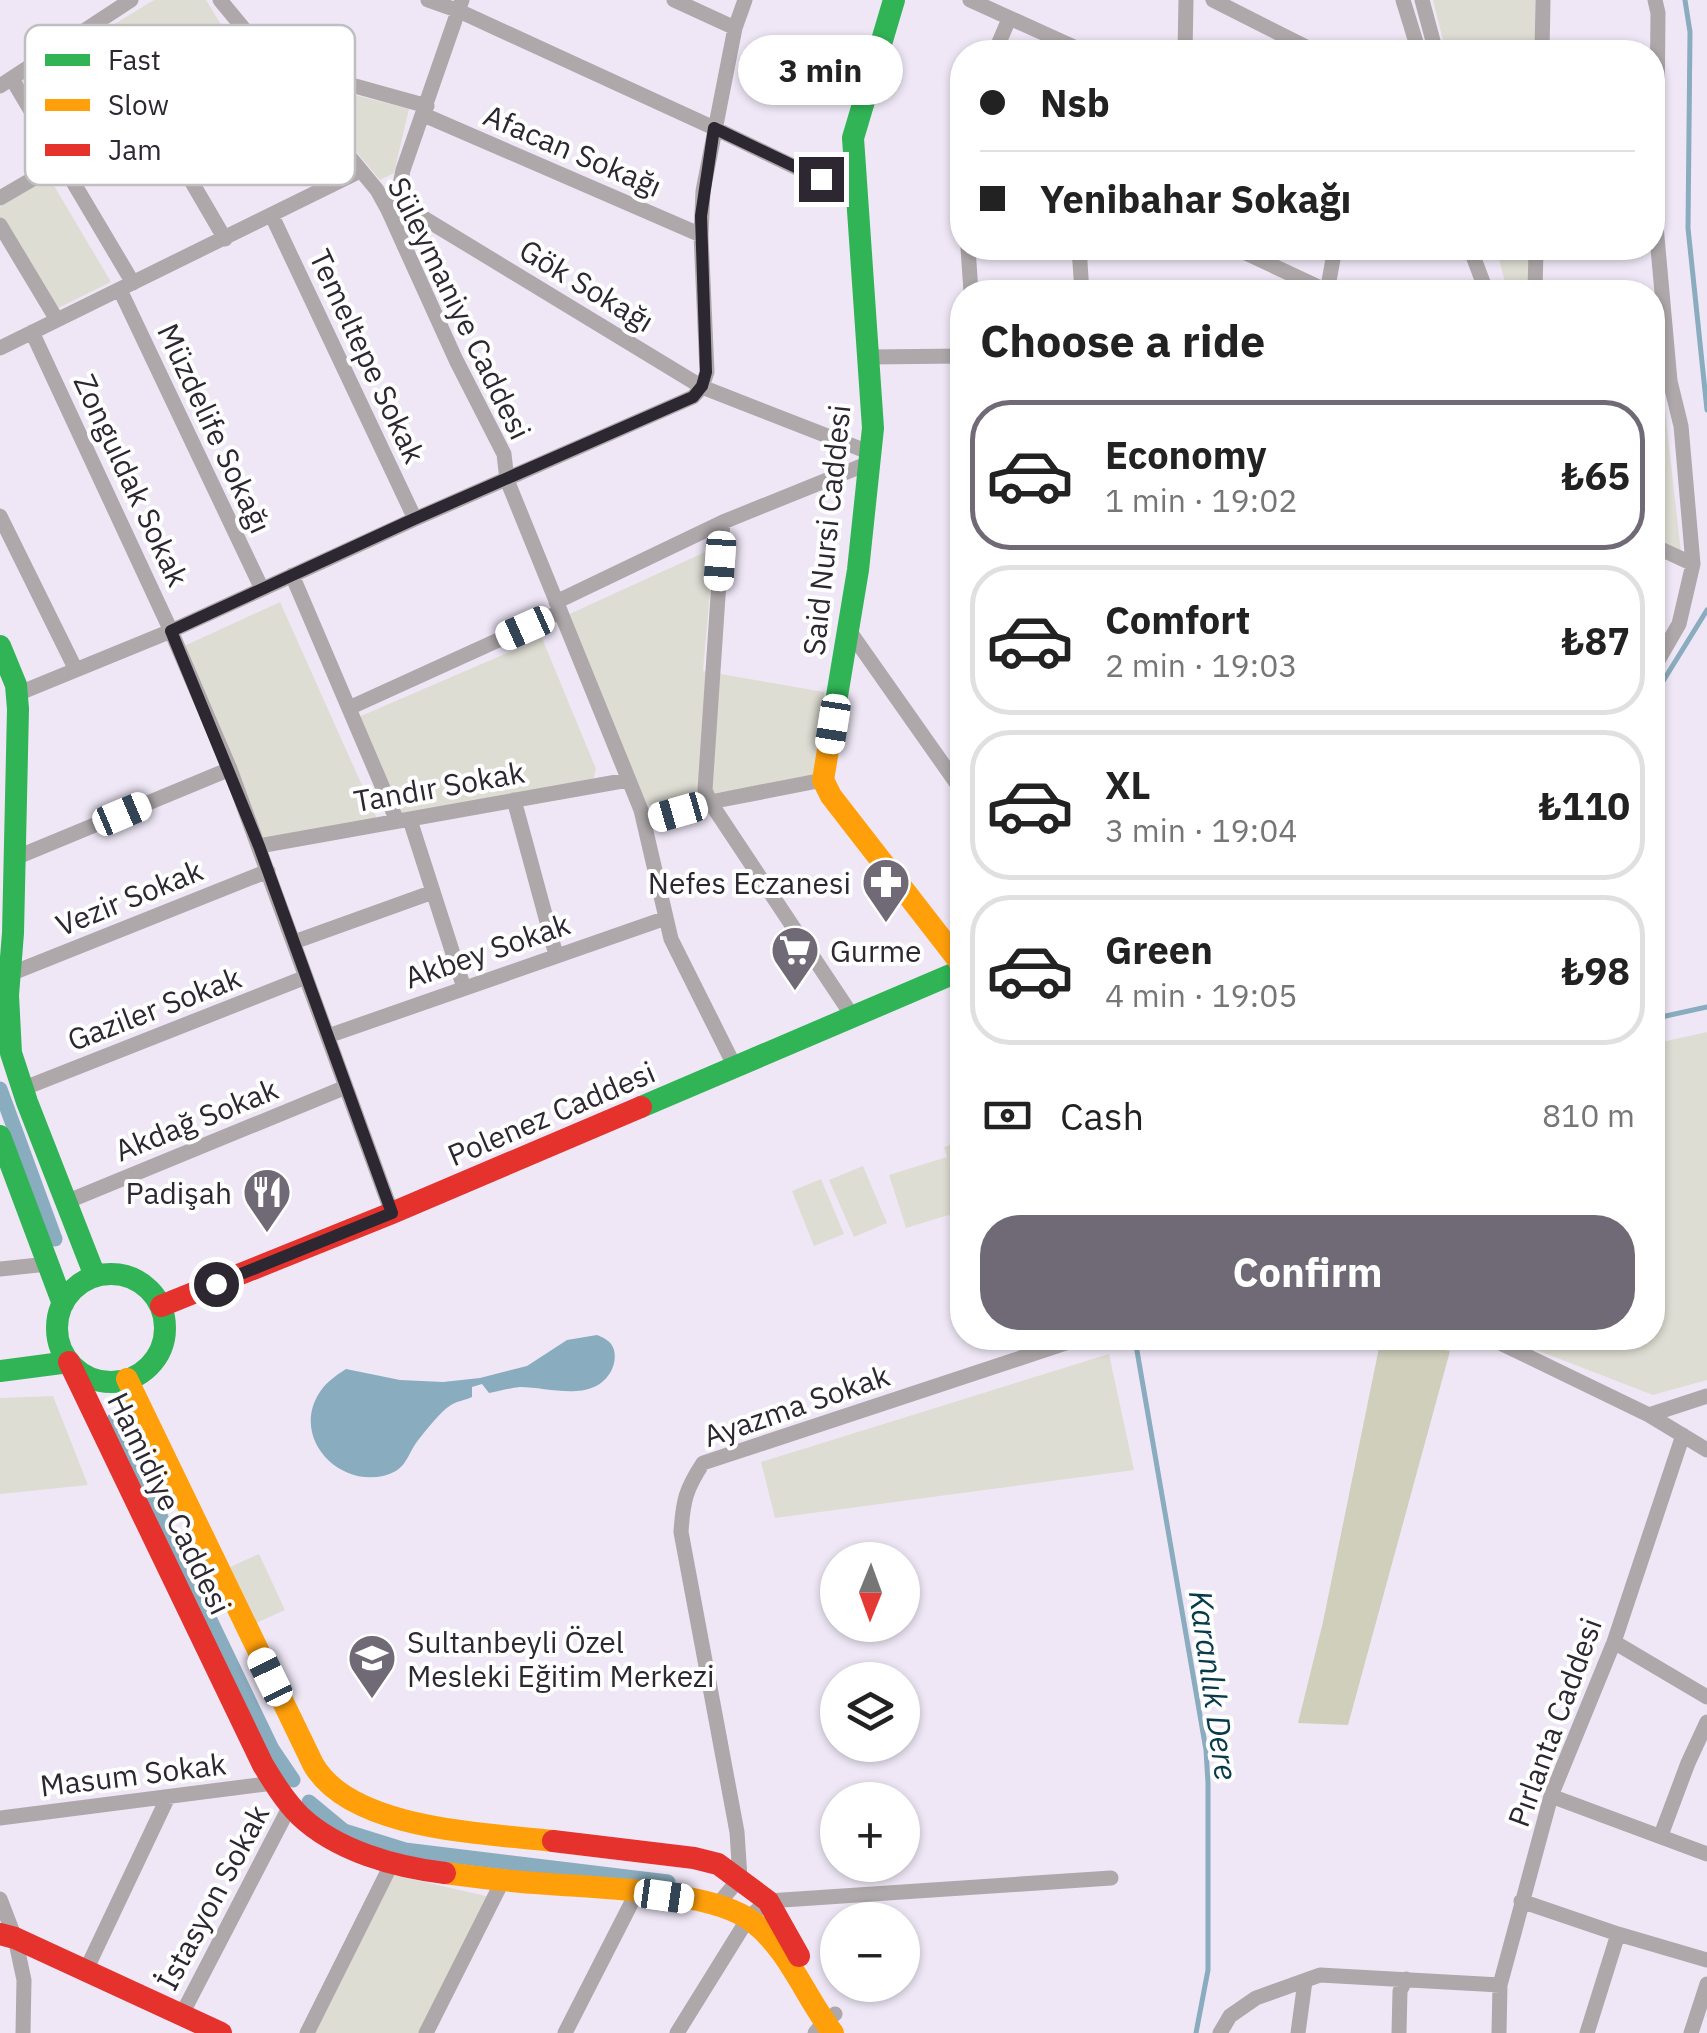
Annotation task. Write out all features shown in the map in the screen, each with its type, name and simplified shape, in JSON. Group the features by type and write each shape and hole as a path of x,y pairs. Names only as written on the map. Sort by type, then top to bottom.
{"street":[{"path":"93,25 131,0"},
{"name":"Süleymaniye Caddesi","path":"220,0 240,25"},
{"path":"428,0 460,6 857,196"},
{"path":"674,0 734,28"},
{"path":"17,694 171,631 414,519 687,401 702,386 706,372 700,235 703,191 734,28 745,0"},
{"name":"Said Nursi Caddesi","path":"823,780 858,570 873,428 852,138 894,0"},
{"path":"970,0 1057,40"},
{"path":"1185,40 1186,0"},
{"path":"1213,0 1292,40"},
{"path":"1403,0 1415,40"},
{"path":"1422,0 1433,40"},
{"path":"1542,40 1543,0"},
{"path":"1655,0 1658,40"},
{"path":"392,210 460,6"},
{"path":"1000,40 1009,19"},
{"name":"Müzdelife Sokağı","path":"6,82 25,109"},
{"name":"Afacan Sokağı","path":"355,88 425,110 700,235"},
{"name":"Süleymaniye Caddesi","path":"355,165 392,210 456,360 504,454 508,480 644,821 671,939 735,1067"},
{"path":"355,174 360,171"},
{"path":"0,198 25,184"},
{"name":"Müzdelife Sokağı","path":"74,185 127,287 262,590"},
{"path":"193,185 225,239"},
{"path":"0,348 333,185"},
{"name":"Gök Sokağı","path":"392,210 418,214 702,386 870,458"},
{"name":"Temeltepe Sokak","path":"272,216 414,519"},
{"path":"0,226 57,320"},
{"path":"1259,260 1302,280"},
{"path":"1665,326 1670,381 1681,426 1692,564 1680,624 1665,649"},
{"name":"Zonguldak Sokak","path":"32,332 171,631 230,770 392,1213"},
{"path":"869,357 950,356"},
{"path":"1665,379 1670,381"},
{"path":"349,708 723,522 870,458"},
{"path":"0,516 76,670"},
{"path":"723,522 705,790 852,1017"},
{"path":"1665,551 1692,564"},
{"path":"292,575 349,708 404,821 433,892 464,988"},
{"path":"848,629 950,774"},
{"path":"0,646 17,694 14,858 5,971 11,1053 96,1276"},
{"path":"14,858 230,770"},
{"name":"Tandır Sokak","path":"259,846 628,780"},
{"path":"644,821 710,802 823,780 830,796 950,952"},
{"path":"514,800 556,955"},
{"name":"Vezir Sokak","path":"5,971 268,871"},
{"path":"294,942 433,892"},
{"name":"Akbey Sokak","path":"328,1036 666,918"},
{"name":"Polenez Caddesi","path":"160,1306 392,1213 950,973"},
{"name":"Gaziler Sokak","path":"22,1089 306,977"},
{"name":"Akdağ Sokak","path":"66,1202 346,1087"},
{"path":"0,1136 4,1160 63,1304"},
{"path":"0,1269 48,1264"},
{"path":"96,1276 126,1276 140,1282 152,1293 165,1320 165,1336 152,1363 127,1380 111,1382 81,1373 60,1346 57,1329 63,1304 81,1283 96,1276"},
{"name":"Ayazma Sokak","path":"740,1878 737,1832 681,1532 682,1504 690,1482 703,1463 1045,1350"},
{"path":"1515,1350 1649,1415 1707,1450"},
{"path":"0,1372 70,1362"},
{"name":"Hamidiye Caddesi","path":"70,1362 274,1783 290,1806 310,1824 392,1863 426,1871 719,1904 749,1917 774,1942 827,2026"},
{"path":"127,1380 316,1770 336,1793 411,1822 718,1864 768,1901 826,2004 827,2026 851,2033"},
{"path":"1649,1415 1707,1396"},
{"name":"Pırlanta Caddesi","path":"1500,2033 1500,1985 1551,1796 1614,1642 1683,1436"},
{"path":"1614,1642 1707,1697"},
{"path":"1661,1836 1707,1722"},
{"path":"290,1806 316,1770"},
{"name":"Masum Sokak","path":"0,1818 274,1783"},
{"path":"1551,1796 1707,1854"},
{"path":"86,1970 168,1797"},
{"name":"İstasyon Sokak","path":"182,2014 290,1806"},
{"path":"307,2033 392,1863"},
{"path":"719,1904 740,1878"},
{"path":"677,2033 749,1917 768,1901 1111,1878"},
{"path":"426,2033 503,1880"},
{"path":"564,2033 637,1892"},
{"path":"0,1899 24,1980 23,2033"},
{"path":"1522,1901 1707,1960"},
{"path":"1587,2033 1618,1934"},
{"path":"8,1936 221,2033"},
{"path":"1220,2033 1230,2016 1256,1998 1320,1976 1500,1985"},
{"path":"1399,2033 1400,1992 1406,1979"},
{"path":"1298,2033 1306,1980"},
{"path":"1691,2033 1707,1984"}],"shaded area":[{"path":"154,0 206,0 221,25 113,25"},
{"path":"1433,0 1535,0 1535,40 1443,40"},
{"path":"355,95 409,109 394,173 380,180 355,150"},
{"path":"29,185 54,185 111,282 52,311 0,227 0,207"},
{"path":"1499,260 1532,260 1532,280 1504,280"},
{"path":"1665,410 1681,553 1665,543"},
{"path":"714,548 703,671 824,692 815,776 647,805 565,616"},
{"path":"280,602 378,821 262,838 182,647"},
{"path":"542,638 596,769 592,784 401,816 358,720 361,716"},
{"path":"1707,1032 1707,1380 1653,1395 1536,1350 1665,1350 1665,1041"},
{"path":"950,1145 950,1215 906,1228 889,1175 947,1157 944,1147"},
{"path":"863,1166 887,1223 854,1237 829,1180"},
{"path":"821,1179 844,1234 814,1246 792,1191"},
{"path":"1109,1354 1134,1470 775,1518 761,1462"},
{"path":"53,1396 88,1485 0,1494 0,1398"},
{"path":"259,1554 285,1610 256,1623 230,1567"},
{"path":"390,1874 490,1897 424,2033 309,2033"}],"green space":[{"path":"1379,1350 1450,1351 1348,1725 1298,1723 1323,1622"}],"water":[{"path":"597,1335 610,1343 615,1353 613,1368 602,1382 581,1391 520,1387 489,1393 482,1384 472,1387 472,1397 442,1412 402,1466 391,1473 366,1477 350,1474 336,1466 315,1442 312,1411 318,1395 346,1369 400,1380 443,1382 480,1378 527,1366 567,1340"}],"waterway":[{"name":"Karanlık Dere","path":"1685,0 1690,32 1688,228 1707,410"},
{"name":"Karanlık Dere","path":"1665,678 1707,610"},
{"path":"1665,1016 1707,1007"},
{"path":"0,1089 55,1239"},
{"name":"Karanlık Dere","path":"1137,1350 1206,1750 1208,1970 1196,2033"},
{"path":"114,1420 272,1749 293,1780"},
{"path":"309,1802 344,1831 405,1850 668,1882"}],"traffic: fast":[{"path":"833,720 858,570 873,428 853,138 894,0"},
{"path":"0,646 16,685 18,709 8,995 11,1053 95,1276"},
{"path":"641,1107 950,975"},
{"path":"0,1136 63,1304"},
{"path":"111,1274 132,1278 149,1290 161,1307 165,1328 161,1349 149,1366 132,1378 111,1382 90,1378 73,1366 61,1349 57,1328 61,1307 73,1290 90,1278 111,1274"},
{"path":"0,1371 69,1362"}],"traffic: slow":[{"path":"833,720 823,780 831,796 950,950"},
{"path":"127,1379 313,1764 331,1786 357,1803 421,1824 553,1841"},
{"path":"445,1873 680,1896 734,1911 753,1922 776,1946 833,2033"}],"traffic: jam":[{"path":"161,1306 641,1107"},
{"path":"69,1362 263,1765 285,1798 315,1828 349,1848 387,1862 445,1873"},
{"path":"553,1841 718,1864 768,1901 799,1956"},
{"path":"0,1934 221,2033"}],"place":[{"name":"Nefes Eczanesi","path":"886,924"},
{"name":"Gurme","path":"795,992"},
{"name":"Padişah","path":"267,1234"},
{"name":"Sultanbeyli Özel Mesleki Eğitim Merkezi","path":"372,1700"}],"route":[{"path":"216,1284 392,1213 259,846 171,631 693,397 706,372 700,235 714,128 821,179"}]}
